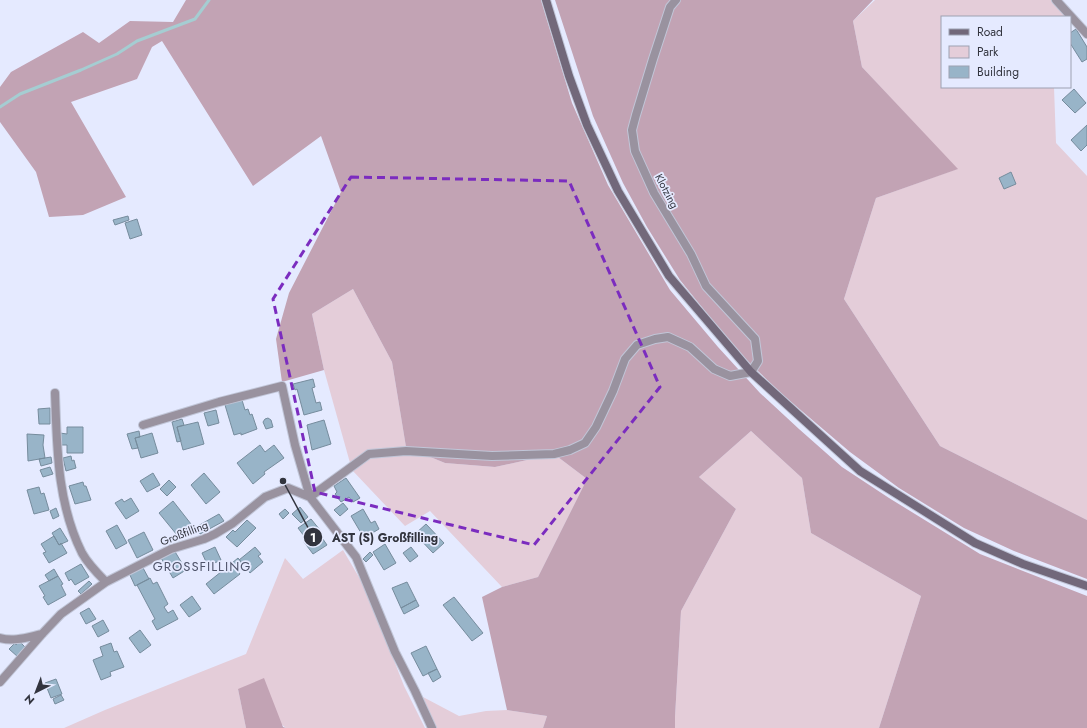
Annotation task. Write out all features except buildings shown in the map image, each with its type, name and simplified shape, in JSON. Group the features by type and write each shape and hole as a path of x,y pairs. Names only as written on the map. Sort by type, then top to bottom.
{"main road":[{"path":"546,0 569,76 587,125 618,191 669,276 751,372 860,471 975,543 1023,564 1087,586"}],"street":[{"name":"Klotzing","path":"676,0 670,7 636,115 632,130 635,151 654,193 691,254 706,286 755,339 758,361 751,372"},
{"path":"1056,0 1071,16"},
{"path":"1071,16 1087,34"},
{"path":"310,497 369,454 406,451 492,456 554,454 570,450 584,443 596,427 613,391 625,359 638,345 655,339 668,337 690,347 714,369 730,376 751,372"},
{"path":"143,424 282,386 295,445 310,497 356,557 395,652 432,728"},
{"path":"55,393 57,444 63,498 72,528 83,554 94,570 106,582"},
{"name":"Großfilling","path":"0,682 61,614 106,582 171,549 215,534 233,523 265,497 288,488 310,497"},
{"path":"0,638 6,640 42,634"}],"highlighted area":[{"path":"351,177 569,181 660,387 534,545 315,492 273,299"}],"green space":[{"path":"875,0 1056,0 1067,16 941,16 941,88 1054,88 1056,143 1087,176 1087,520 940,446 844,299 876,198 957,169 862,67 853,21"},
{"path":"353,289 392,362 406,447 445,463 495,467 554,454 587,479 538,577 502,587 430,511 405,526 352,470 324,370 312,314"},
{"path":"751,431 802,478 811,533 921,596 879,728 675,728 681,611 736,509 699,477"},
{"path":"343,550 367,591 404,686 425,728 286,728 238,689 246,728 64,728 105,710 246,654 285,558 303,579"},
{"path":"423,697 459,716 486,711 507,710 547,716 543,728 433,728 429,722"}],"shaded area":[{"path":"186,0 541,0 572,103 608,185 670,290 718,347 760,393 842,467 889,498 980,554 1087,596 1087,728 879,728 921,596 811,533 802,478 751,431 699,477 736,509 681,611 675,728 543,728 547,716 507,710 482,597 502,587 538,577 587,479 554,454 495,467 445,463 406,447 392,362 353,289 312,314 324,370 282,382 276,339 289,293 341,192 321,136 253,186 162,41 152,47 137,79 71,102 126,197 83,215 49,217 36,172 0,122 0,87 11,72 83,32 99,43 130,21 173,22"},
{"path":"555,0 873,0 853,21 862,67 958,169 876,198 844,299 940,446 1087,520 1087,579 1014,551 964,528 899,488 850,452 783,395 738,352 680,280 647,227 623,183 593,116"},
{"path":"264,678 283,727 286,728 246,728 238,689"}],"waterway":[{"path":"0,107 20,94 117,54 137,41 195,19 209,0"}],"place":[{"name":"AST (S) Großfilling","path":"283,481"}],"district":[{"name":"GROSSFILLING","path":"202,566"}]}
